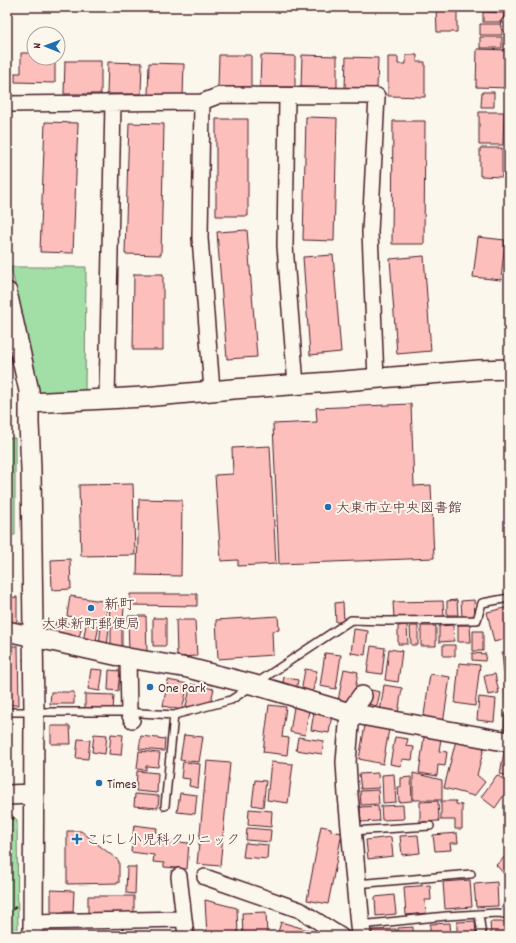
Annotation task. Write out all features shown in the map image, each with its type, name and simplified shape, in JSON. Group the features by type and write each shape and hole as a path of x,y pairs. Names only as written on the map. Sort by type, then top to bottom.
{"street":[{"path":"7,104 202,102 220,95 377,96 370,232 376,379"},
{"path":"288,96 285,246 296,384"},
{"path":"202,102 200,238 212,390"},
{"path":"107,399 113,103"},
{"path":"7,292 30,391 34,711 33,929 184,919"},
{"path":"29,403 144,397 212,390 509,369"},
{"path":"7,632 32,636 128,658 188,668 255,685 350,713 509,742"},
{"path":"128,658 130,716"},
{"path":"360,931 346,762 350,713 362,696"},
{"path":"7,795 33,794"},
{"path":"179,876 186,936"},
{"path":"205,877 300,910 341,936"}],"lane":[{"path":"7,712 34,711 44,713 130,716 174,715 231,700 351,620 477,620 482,603 509,598"},
{"path":"165,806 174,715"},
{"path":"352,832 430,826"},
{"path":"356,884 471,874"},
{"path":"360,931 479,914 506,914 509,904"},
{"path":"479,914 482,936"}],"path":[{"path":"7,860 10,858 10,822 14,817"},
{"path":"7,929 9,936"}],"green space":[{"path":"11,267 86,267 85,392 40,393"},
{"path":"7,438 15,438 15,535 7,535"},
{"path":"7,810 17,820 18,936 7,936"}],"building":[{"path":"436,7 457,7 457,32 437,32"},
{"path":"481,7 503,7 503,11 481,11"},
{"path":"483,12 504,13 503,22 483,22"},
{"path":"480,24 502,24 502,35 480,35"},
{"path":"480,37 502,37 502,48 480,48"},
{"path":"477,49 509,50 509,88 476,87"},
{"path":"21,53 26,53 26,66 55,66 55,83 15,82 15,73 21,73"},
{"path":"219,55 251,55 251,87 218,87"},
{"path":"261,55 295,56 295,87 260,87"},
{"path":"302,55 337,56 337,88 301,87"},
{"path":"406,55 417,55 417,62 425,62 425,97 388,96 388,57 398,57 398,64 406,64"},
{"path":"346,57 378,58 377,89 345,88"},
{"path":"66,61 101,61 101,94 64,94"},
{"path":"108,62 142,63 141,94 107,94"},
{"path":"149,63 184,64 183,97 148,96"},
{"path":"482,92 494,92 494,107 481,107"},
{"path":"479,112 504,112 503,145 479,145"},
{"path":"306,117 337,118 334,241 303,240"},
{"path":"216,119 248,119 248,216 216,216"},
{"path":"393,121 425,121 424,244 392,244"},
{"path":"45,122 78,123 73,253 40,252"},
{"path":"129,123 164,124 161,255 125,254"},
{"path":"480,148 502,148 502,177 480,176"},
{"path":"247,230 257,357 227,359 217,232"},
{"path":"478,237 505,240 501,280 473,277"},
{"path":"333,255 341,352 310,355 303,257"},
{"path":"424,256 431,351 397,354 390,259"},
{"path":"134,274 163,274 163,350 133,350"},
{"path":"411,404 414,486 431,485 434,558 279,564 273,424 317,422 316,408"},
{"path":"270,446 276,564 238,566 238,560 221,561 215,475 233,474 232,448"},
{"path":"133,484 135,555 81,556 79,485"},
{"path":"139,499 182,500 181,576 137,575"},
{"path":"70,559 71,589 52,590 51,560"},
{"path":"130,594 197,594 197,606 130,605"},
{"path":"70,596 108,602 105,622 67,616"},
{"path":"17,597 17,621 12,625 7,624 7,598"},
{"path":"457,600 458,615 447,615 447,601"},
{"path":"474,600 475,616 462,617 461,601"},
{"path":"443,601 444,617 394,618 393,602"},
{"path":"343,602 344,622 336,622 335,603"},
{"path":"110,605 124,606 123,623 109,623"},
{"path":"509,607 509,638 494,642 487,612"},
{"path":"128,616 146,616 147,653 129,653"},
{"path":"278,616 279,630 272,631 273,655 218,659 216,620"},
{"path":"153,618 166,618 166,646 153,646"},
{"path":"176,620 195,620 197,656 177,657"},
{"path":"56,621 82,625 78,642 53,637"},
{"path":"86,624 99,626 95,645 83,643"},
{"path":"407,625 408,644 398,644 398,626"},
{"path":"453,625 454,641 439,642 439,626"},
{"path":"458,625 470,625 471,642 458,642"},
{"path":"101,626 109,627 107,648 99,647"},
{"path":"410,626 418,626 418,645 411,645"},
{"path":"421,626 436,626 436,646 421,646"},
{"path":"111,627 122,627 122,650 111,649"},
{"path":"354,629 368,631 365,655 351,653"},
{"path":"473,631 483,631 483,651 473,651"},
{"path":"7,639 11,640 7,664"},
{"path":"443,645 455,645 455,656 443,656"},
{"path":"12,646 18,646 19,705 8,705 9,663"},
{"path":"371,646 385,648 382,674 367,672"},
{"path":"389,649 402,651 398,682 385,680"},
{"path":"509,652 509,673 504,673 502,653"},
{"path":"325,653 341,655 336,689 320,686"},
{"path":"472,653 486,654 485,661 472,660"},
{"path":"459,663 480,665 475,706 455,703"},
{"path":"91,669 103,670 100,691 88,689"},
{"path":"305,669 317,671 312,695 301,693"},
{"path":"344,669 358,672 353,704 338,701"},
{"path":"109,670 120,671 118,691 108,690"},
{"path":"430,674 450,677 443,724 423,722"},
{"path":"495,674 499,693 488,695 484,676"},
{"path":"284,677 298,680 296,691 282,688"},
{"path":"168,680 188,684 182,710 163,706"},
{"path":"191,684 214,689 211,701 195,708 186,706"},
{"path":"505,684 509,684 509,710 506,710"},
{"path":"384,685 402,688 398,714 380,712"},
{"path":"371,690 380,692 377,706 368,704"},
{"path":"51,692 74,692 74,704 50,704"},
{"path":"85,694 114,695 113,711 85,710"},
{"path":"479,697 496,699 494,722 477,720"},
{"path":"269,705 286,707 282,737 289,738 287,755 263,752"},
{"path":"294,707 309,710 305,735 290,732"},
{"path":"314,712 332,715 329,733 311,730"},
{"path":"505,713 509,713 509,733 504,733"},
{"path":"365,725 389,729 383,764 359,759"},
{"path":"51,726 70,726 71,744 51,744"},
{"path":"94,734 107,735 105,754 92,752"},
{"path":"111,734 123,735 121,755 109,754"},
{"path":"184,735 203,737 199,762 180,760"},
{"path":"141,736 165,739 164,751 139,749"},
{"path":"298,737 324,741 322,754 296,750"},
{"path":"395,737 408,739 406,746 414,747 412,760 402,759 401,766 390,764"},
{"path":"424,737 441,739 439,751 447,752 445,766 438,765 437,776 419,773"},
{"path":"78,739 90,740 88,759 76,758"},
{"path":"456,740 484,748 477,775 485,782 474,796 444,788"},
{"path":"139,751 160,753 158,767 146,766 146,770 137,769"},
{"path":"504,752 509,753 509,776 500,774"},
{"path":"207,761 230,763 220,866 197,864"},
{"path":"183,762 200,764 198,788 189,786 190,779 181,778"},
{"path":"271,762 293,764 288,803 267,800"},
{"path":"137,771 158,773 157,793 136,791"},
{"path":"378,773 379,788 361,789 359,774"},
{"path":"413,773 442,780 442,800 413,800"},
{"path":"394,774 396,802 383,803 382,775"},
{"path":"497,775 509,783 509,788 495,808 481,797"},
{"path":"411,777 412,801 399,802 398,787 401,787 401,778"},
{"path":"255,780 266,781 263,807 252,805"},
{"path":"378,790 379,804 361,805 360,791"},
{"path":"180,793 197,795 195,814 177,812"},
{"path":"135,794 159,796 158,808 134,806"},
{"path":"438,801 439,821 420,822 420,802"},
{"path":"441,801 456,801 456,804 462,805 462,829 455,829 455,820 441,820"},
{"path":"403,805 404,819 382,820 381,806"},
{"path":"378,806 379,821 361,822 360,807"},
{"path":"249,809 272,811 271,827 248,825"},
{"path":"134,825 157,828 156,835 168,836 167,841 189,843 187,869 164,867 164,863 153,862 154,855 131,852"},
{"path":"321,826 331,828 331,831 342,833 328,904 307,900"},
{"path":"247,828 271,830 270,842 246,840"},
{"path":"67,831 81,831 119,861 119,883 67,884"},
{"path":"457,833 458,843 450,843 451,850 435,851 433,835"},
{"path":"418,835 420,853 402,855 400,836"},
{"path":"391,837 393,856 368,859 366,840"},
{"path":"245,843 268,845 267,859 243,857"},
{"path":"509,853 509,879 496,865"},
{"path":"127,867 136,867 135,894 126,893"},
{"path":"470,880 472,907 445,909 443,882"},
{"path":"497,882 498,906 476,907 474,884"},
{"path":"430,885 431,900 425,900 426,913 406,915 404,887"},
{"path":"51,890 74,891 73,912 51,912"},
{"path":"394,895 396,914 376,916 375,897"},
{"path":"88,896 134,896 134,915 88,915"},
{"path":"205,900 237,908 238,936 207,936"},
{"path":"266,912 267,936 243,936 242,913"},
{"path":"475,921 476,936 457,936 457,922"},
{"path":"281,922 315,932 314,936 277,936"},
{"path":"490,922 507,922 507,936 491,936"},
{"path":"450,923 451,936 430,936 430,924"},
{"path":"413,927 413,936 398,936 398,928"},
{"path":"396,929 396,936 372,936 372,930"}],"place":[{"name":"大東市立中央図書館","path":"328,507"},
{"name":"大東新町郵便局","path":"91,608"},
{"name":"One Park","path":"150,687"},
{"name":"Times","path":"99,783"},
{"name":"こにし小児科クリニック","path":"77,839"}],"district":[{"name":"新町","path":"119,604"}]}
